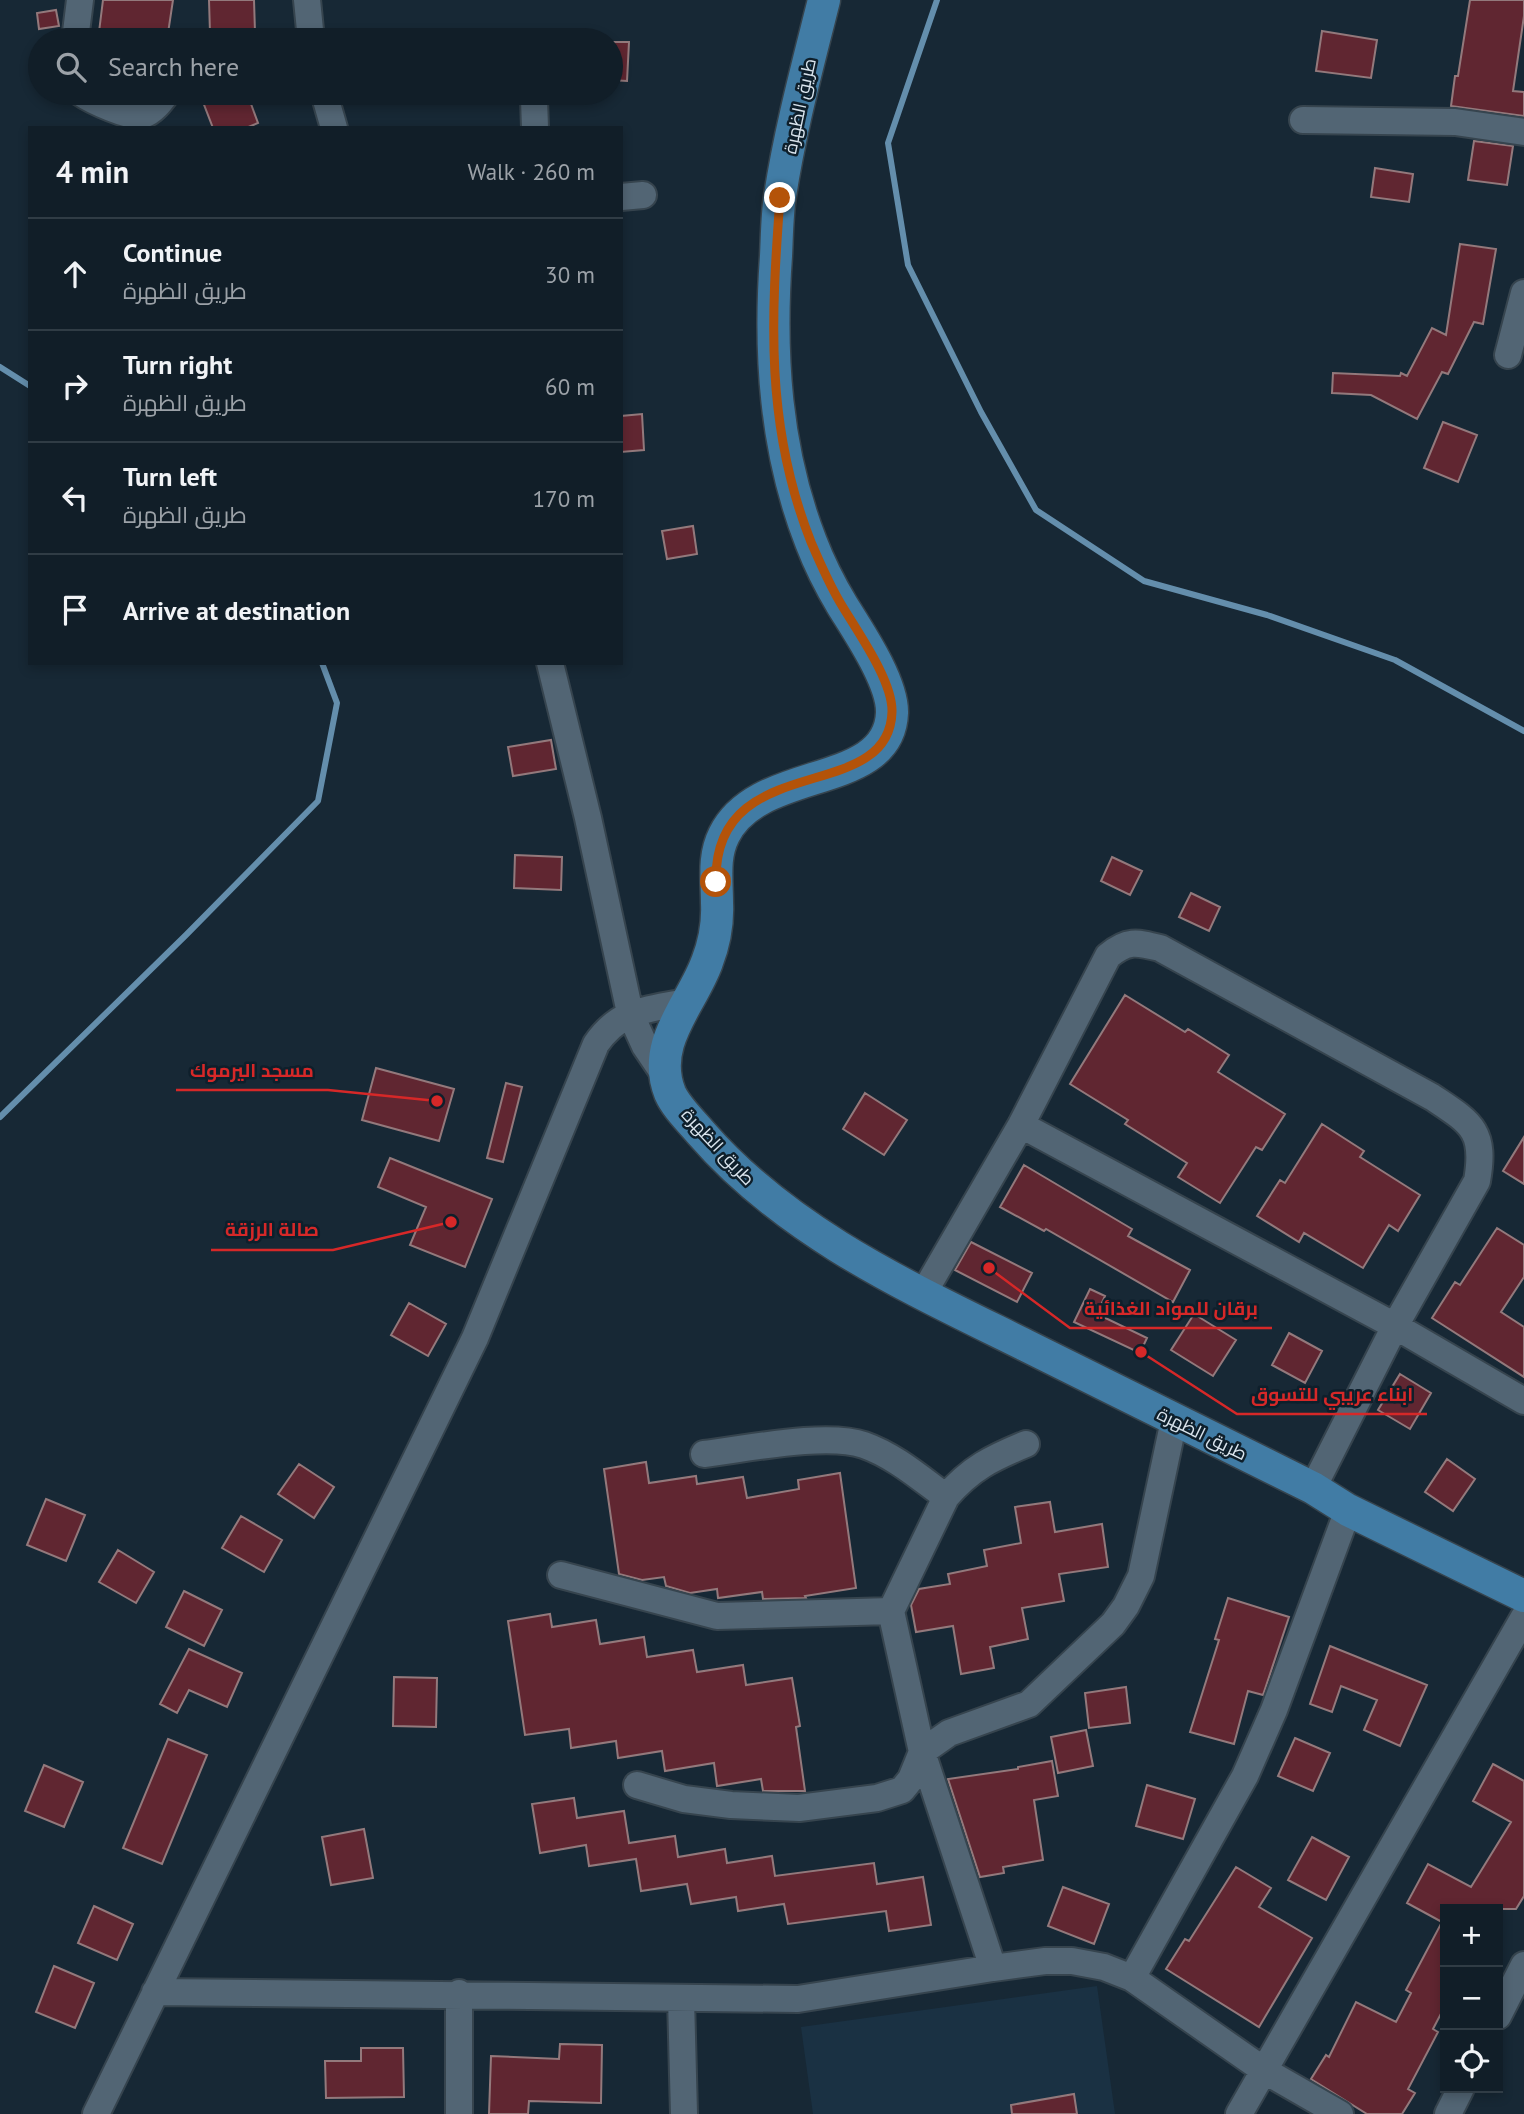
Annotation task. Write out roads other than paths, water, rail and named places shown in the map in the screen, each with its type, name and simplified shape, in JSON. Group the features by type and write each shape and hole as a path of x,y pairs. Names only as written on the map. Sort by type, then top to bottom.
{"main road":[{"name":"طريق الظهرة","path":"824,0 780,198 772,305 776,402 790,474 811,540 825,573 890,692 892,714 886,736 871,755 850,766 766,794 733,820 718,849 715,866 717,903 713,944 702,974 671,1032 667,1080 671,1096 714,1147 765,1196 825,1240 923,1294 1313,1489 1348,1510 1524,1596"}],"street":[{"path":"76,28 80,0"},
{"path":"307,0 310,28"},
{"path":"108,105 133,116 143,115 156,105"},
{"path":"327,105 333,126"},
{"path":"534,105 535,126"},
{"path":"1303,120 1455,122 1524,132"},
{"path":"1508,355 1524,293"},
{"path":"550,665 588,818 630,1013 645,1046 667,1080"},
{"path":"923,1294 1021,1125 1108,956 1122,945 1140,943 1160,948 1432,1097 1464,1119 1477,1137 1481,1157 1477,1181 1395,1326 1313,1489"},
{"path":"96,2114 475,1338 596,1044 611,1026 630,1013 686,1002"},
{"path":"1021,1125 1395,1326 1524,1401"},
{"path":"637,1785 684,1799 731,1805 799,1808 877,1798 902,1790 911,1779 922,1752 949,1733 1030,1704 1113,1624 1126,1606 1141,1576 1174,1420"},
{"path":"704,1454 816,1440 840,1440 864,1445 902,1464 946,1497"},
{"path":"993,1968 922,1752 891,1611 946,1497 960,1481 989,1459 1026,1444"},
{"path":"1132,1978 1245,1776 1274,1710 1348,1510"},
{"path":"561,1575 717,1616 891,1611"},
{"path":"1239,2114 1524,1617"},
{"path":"155,1992 459,1993 798,1999 993,1968 1045,1961 1072,1961 1104,1967 1132,1978 1265,2071 1340,2114"},
{"path":"1503,2006 1524,1965"},
{"path":"459,1993 459,2114"},
{"path":"681,1998 684,2114"},
{"path":"1448,2114 1458,2093"}],"waterway":[{"path":"937,0 888,143 908,265 981,412 1036,510 1144,581 1267,615 1395,660 1524,731"},
{"path":"0,367 28,385"},
{"path":"0,1117 318,801 337,703 323,665"}],"place":[{"name":"مسجد اليرموك","path":"437,1101"},
{"name":"صالة الرزقة","path":"451,1222"},
{"name":"برقان للمواد الغذائية","path":"989,1268"},
{"name":"ابناء عريبي للتسوق","path":"1141,1352"}]}
